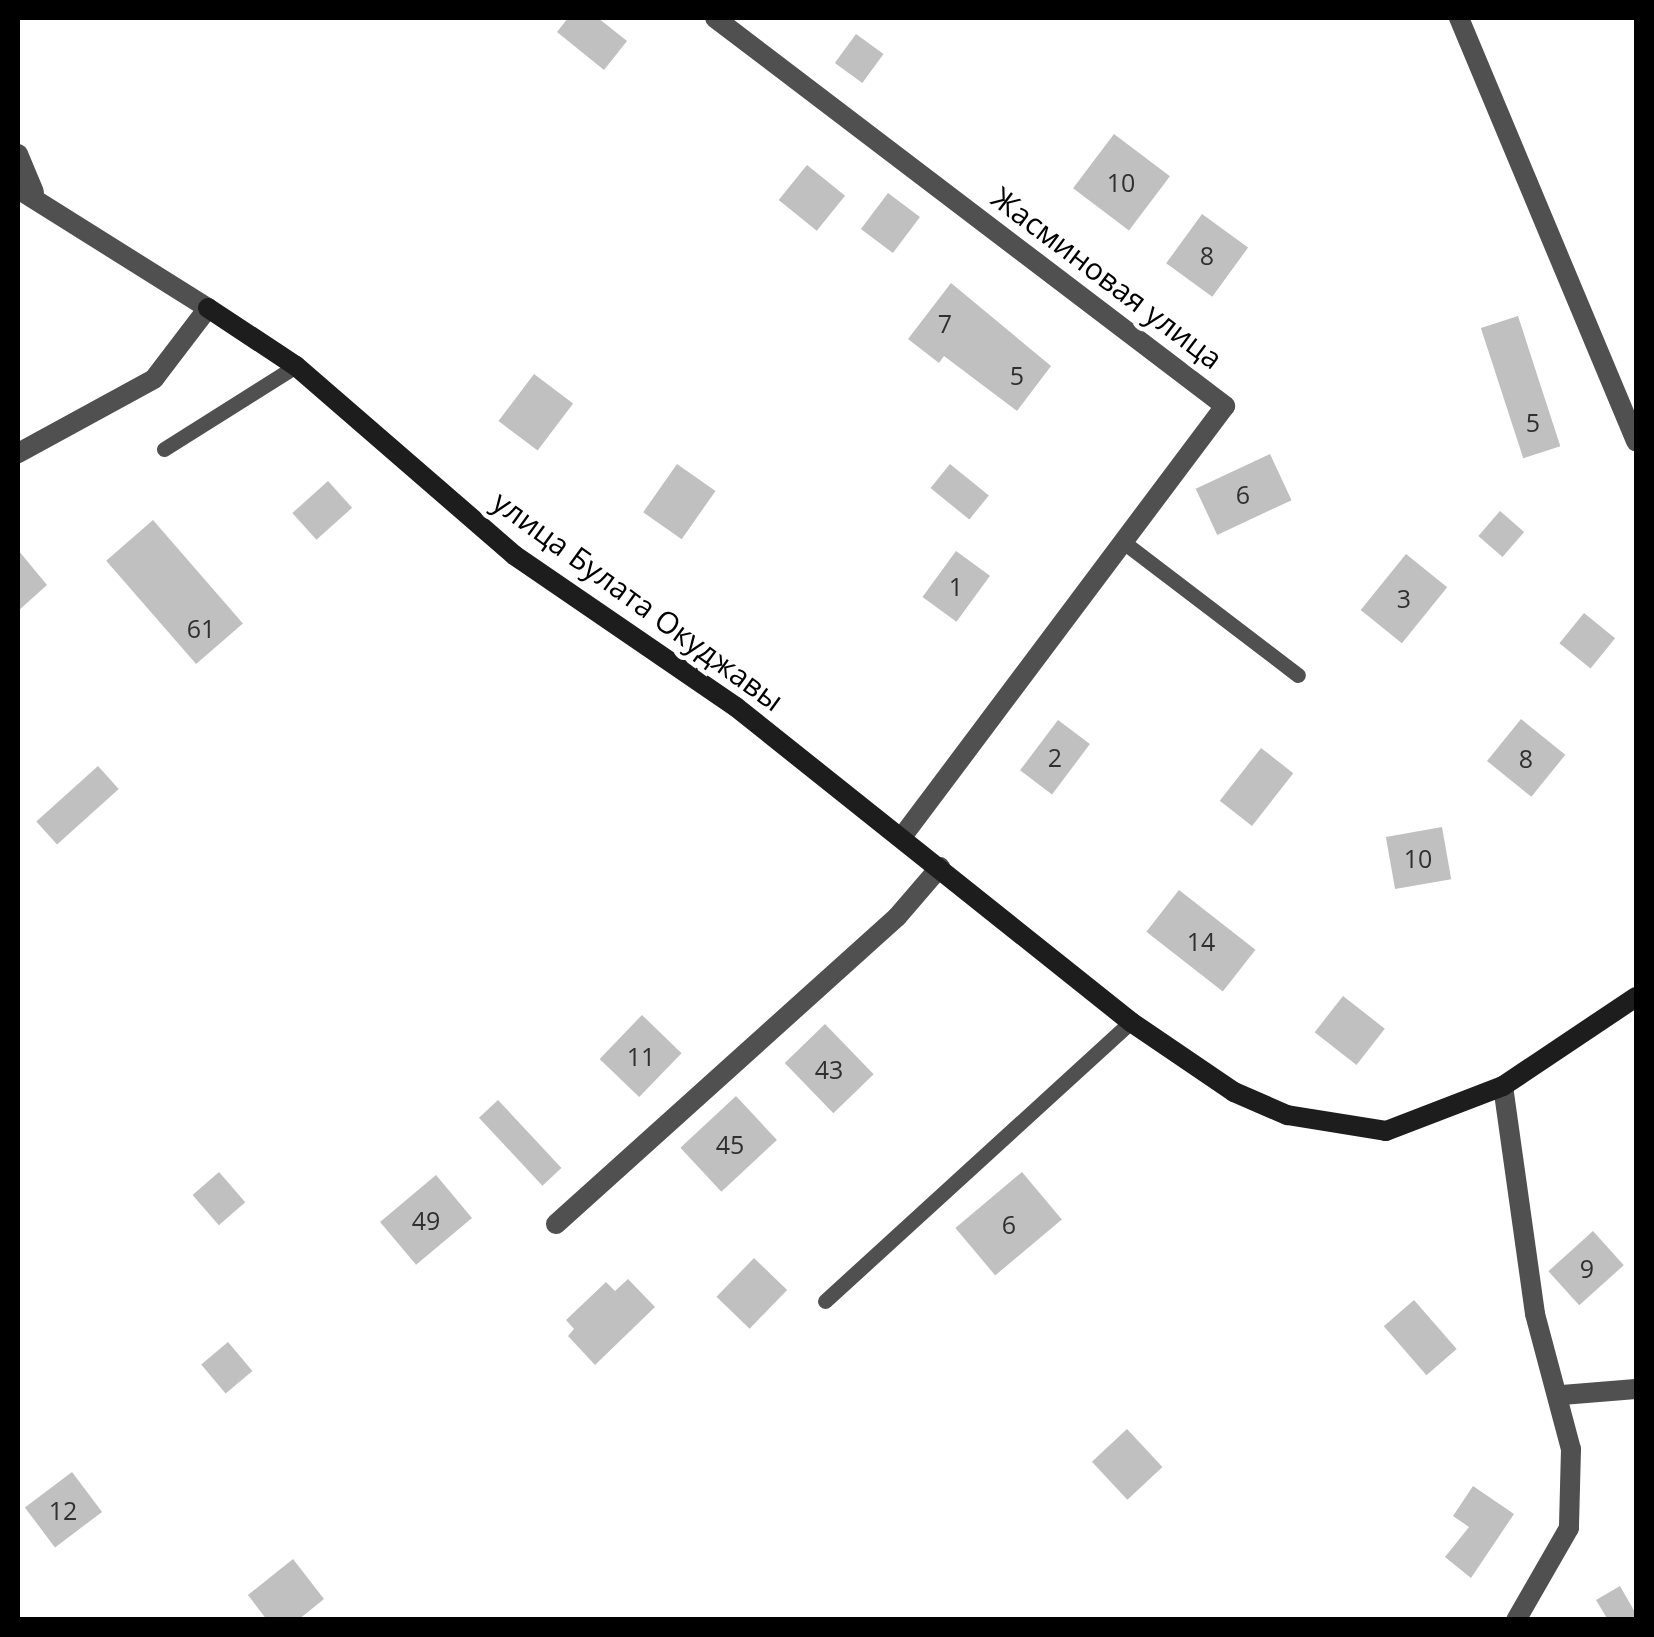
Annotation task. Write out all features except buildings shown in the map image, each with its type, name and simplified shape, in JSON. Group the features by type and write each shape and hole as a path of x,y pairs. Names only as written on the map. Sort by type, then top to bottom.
{"street":[{"name":"Жасминовая улица","path":"715,18 1225,406 902,837"},
{"path":"1459,18 1636,442"},
{"path":"18,154 26,191 208,308 154,379 18,453"},
{"name":"улица Булата Окуджавы","path":"208,308 296,366 514,555 736,707 1131,1022 1234,1092 1288,1115 1386,1131 1504,1086 1636,997"},
{"path":"556,1224 897,916 940,868"},
{"path":"1504,1086 1534,1314 1562,1396 1571,1448 1569,1528 1516,1620"},
{"path":"1562,1396 1636,1388"}],"lane":[{"path":"164,449 296,366"},
{"path":"1122,542 1298,676"},
{"path":"825,1301 1131,1022"}]}
